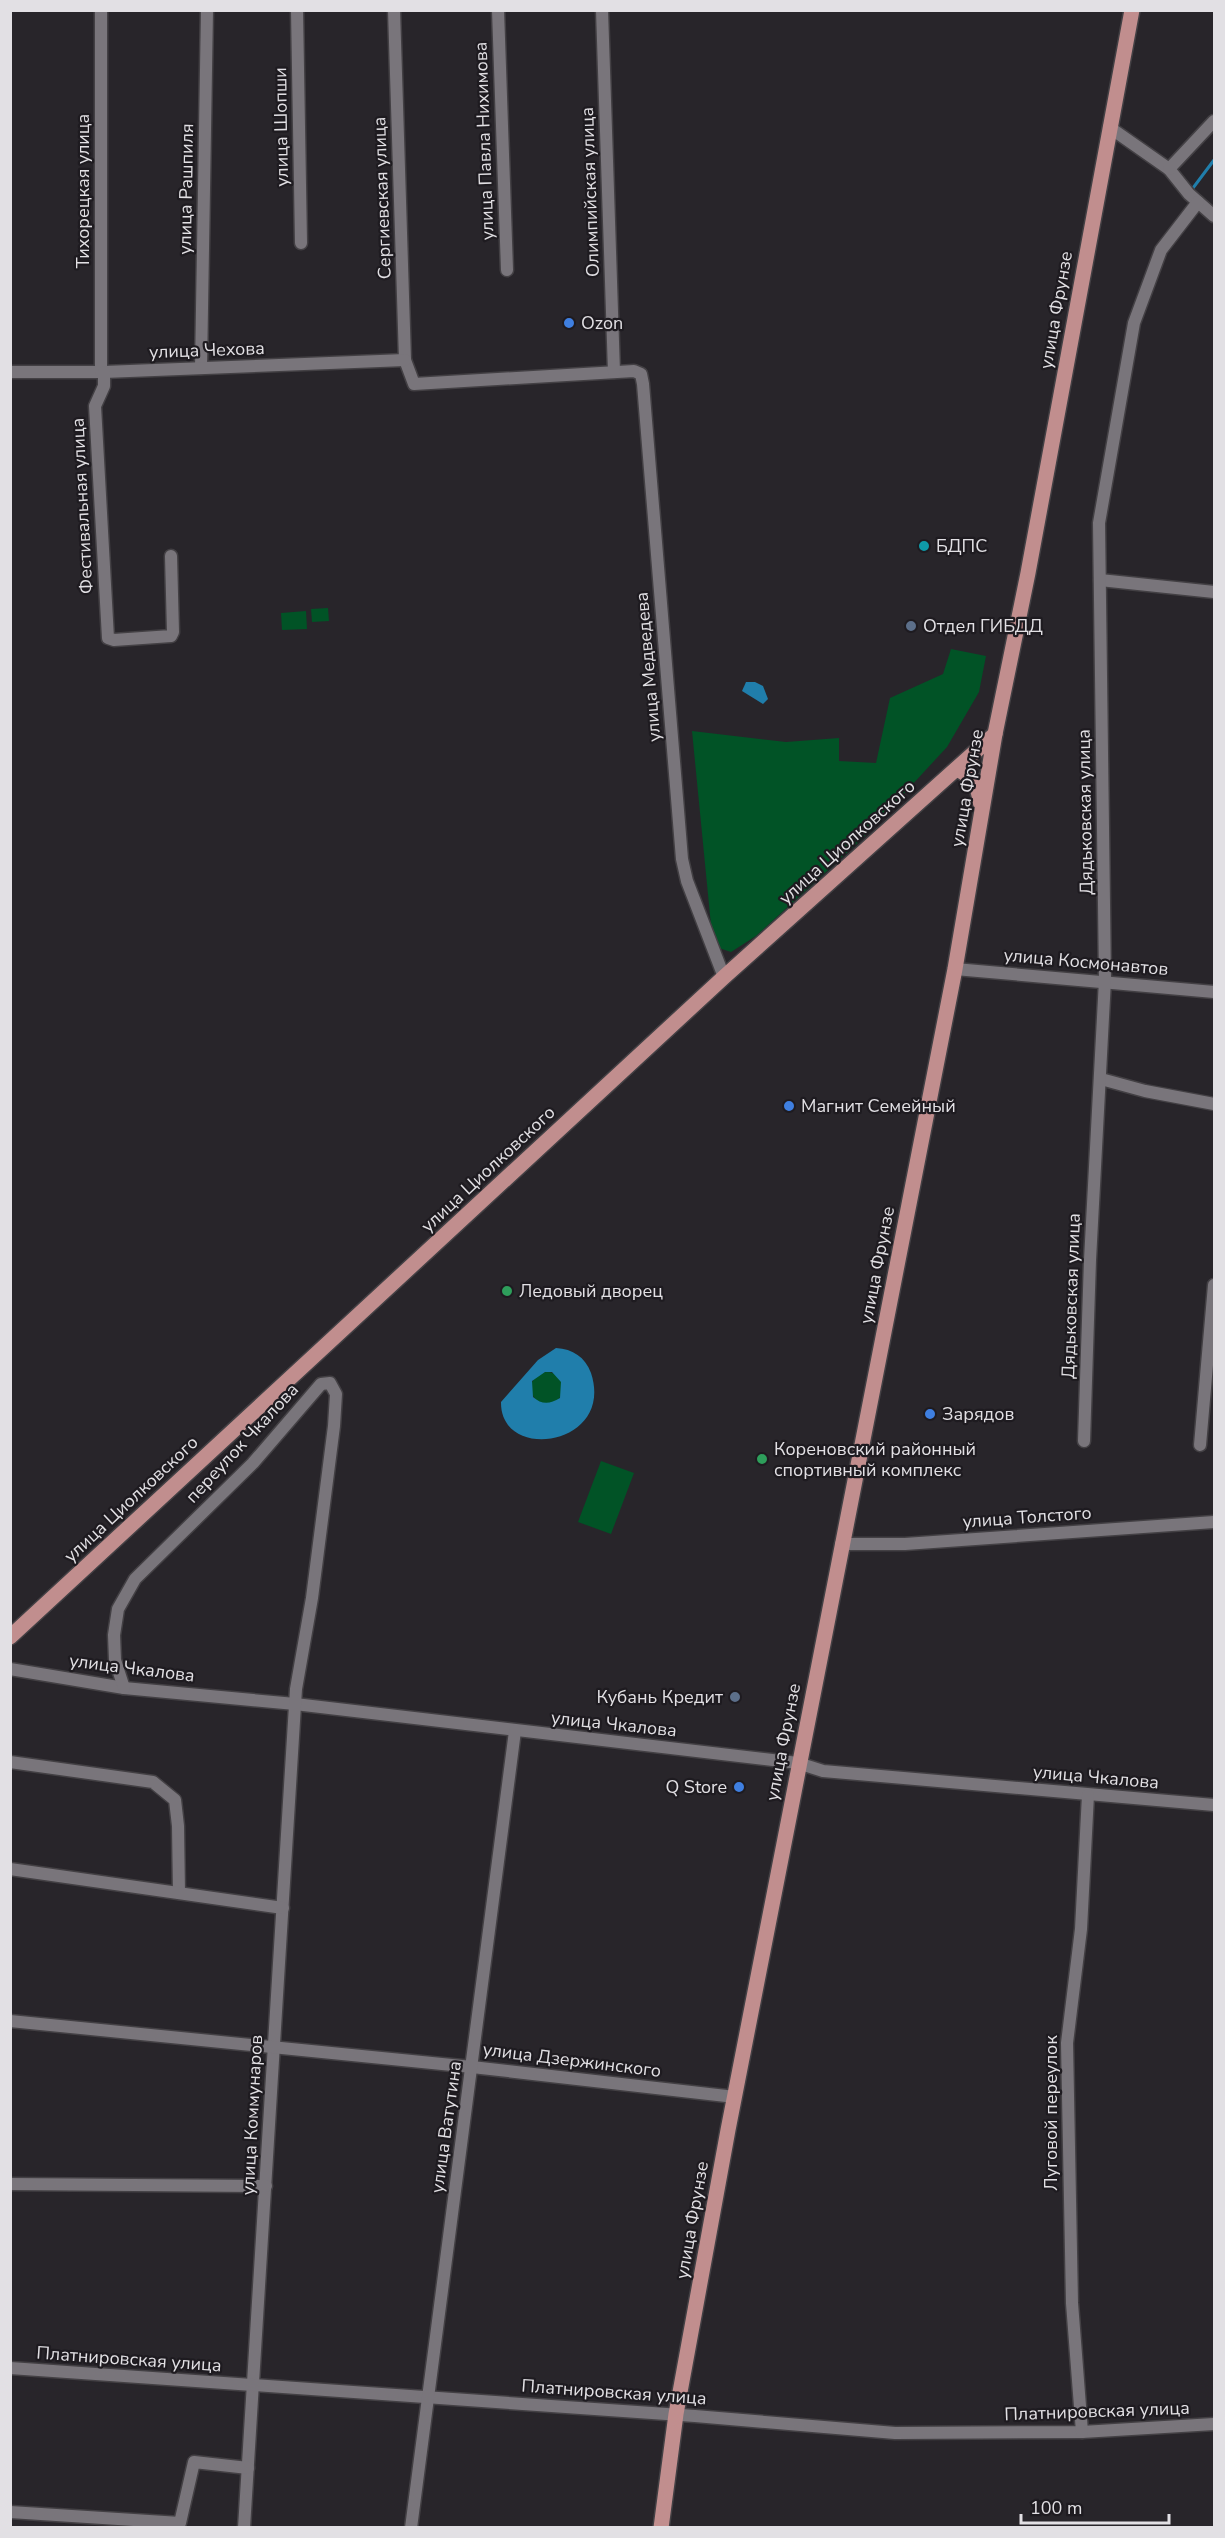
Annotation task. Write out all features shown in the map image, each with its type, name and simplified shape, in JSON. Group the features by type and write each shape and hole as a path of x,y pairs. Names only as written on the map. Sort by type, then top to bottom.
{"main road":[{"name":"улица Фрунзе","path":"662,2528 676,2414 735,2097 798,1763 955,969 995,734 1028,573 1132,10"},
{"name":"улица Циолковского","path":"10,1638 724,977 995,734"},
{"path":"957,769 975,781 982,814"}],"street":[{"name":"Тихорецкая улица","path":"101,10 102,372"},
{"name":"улица Рашпиля","path":"201,368 207,10"},
{"name":"улица Шопши","path":"297,10 301,243"},
{"name":"Сергиевская улица","path":"394,10 405,360 414,384 614,372"},
{"name":"улица Павла Нихимова","path":"498,10 507,270"},
{"name":"Олимпийская улица","path":"602,10 614,372"},
{"path":"1169,169 1215,121"},
{"path":"1110,127 1169,169 1198,202 1215,216"},
{"name":"Дядьковская улица","path":"1084,1441 1090,1260 1105,980 1099,523 1134,323 1161,250 1198,202"},
{"name":"улица Чехова","path":"10,372 102,372 405,360"},
{"name":"улица Медведева","path":"614,372 634,371 640,374 643,384 681,859 687,881 724,977"},
{"name":"Фестивальная улица","path":"102,372 104,386 95,406 108,638 114,640 171,636 173,632 171,556"},
{"path":"1100,580 1215,592"},
{"name":"улица Космонавтов","path":"955,969 1105,980 1215,992"},
{"path":"1101,1079 1215,1104"},
{"path":"1200,1445 1215,1285"},
{"name":"переулок Чкалова","path":"124,1688 115,1660 114,1635 118,1609 135,1579 253,1462 321,1383 330,1383 336,1394 334,1426 296,1704"},
{"name":"улица Толстого","path":"841,1544 905,1544 1215,1522"},
{"name":"улица Чкалова","path":"10,1669 124,1688 296,1704 798,1763 823,1771 1215,1805"},
{"name":"улица Коммунаров","path":"244,2528 296,1704"},
{"name":"улица Ватутина","path":"411,2528 515,1731"},
{"path":"10,1762 153,1782 175,1800 178,1826 179,1893"},
{"name":"Луговой переулок","path":"1082,2432 1072,2303 1067,2043 1081,1929 1088,1795"},
{"path":"10,1869 283,1908"},
{"name":"улица Дзержинского","path":"10,2021 273,2046 735,2097"},
{"path":"10,2184 266,2186"},
{"name":"Платнировская улица","path":"10,2368 676,2414 895,2433 1082,2432 1215,2424"},
{"path":"10,2512 180,2523 194,2462 248,2468"}],"green space":[{"path":"328,608 329,621 312,622 311,609"},
{"path":"306,611 307,629 282,630 281,613"},
{"path":"951,649 986,656 979,692 947,747 862,839 756,936 731,952 719,948 711,925 692,731 786,742 839,738 839,761 876,763 890,698 943,674"},
{"path":"547,1372 558,1377 563,1388 558,1399 547,1404 536,1399 531,1388 536,1377"},
{"path":"601,1461 634,1473 611,1534 578,1522"}],"water":[{"path":"746,682 755,682 763,686 768,699 763,704 742,691"},
{"path":"556,1348 568,1350 582,1358 591,1373 594,1398 587,1417 573,1430 555,1438 535,1439 518,1433 506,1421 501,1402 538,1360","holes":["545,1372 552,1372 561,1382 560,1398 553,1402 543,1402 533,1397 532,1381"]}],"waterway":[{"path":"1190,192 1214,160"}],"place":[{"name":"Ozon","path":"569,323"},
{"name":"БДПС","path":"924,546"},
{"name":"Отдел ГИБДД","path":"911,626"},
{"name":"Магнит Семейный","path":"789,1106"},
{"name":"Ледовый дворец","path":"507,1291"},
{"name":"Зарядов","path":"930,1414"},
{"name":"Кореновский районный спортивный комплекс","path":"762,1459"},
{"name":"Кубань Кредит","path":"735,1697"},
{"name":"Q Store","path":"739,1787"}]}
